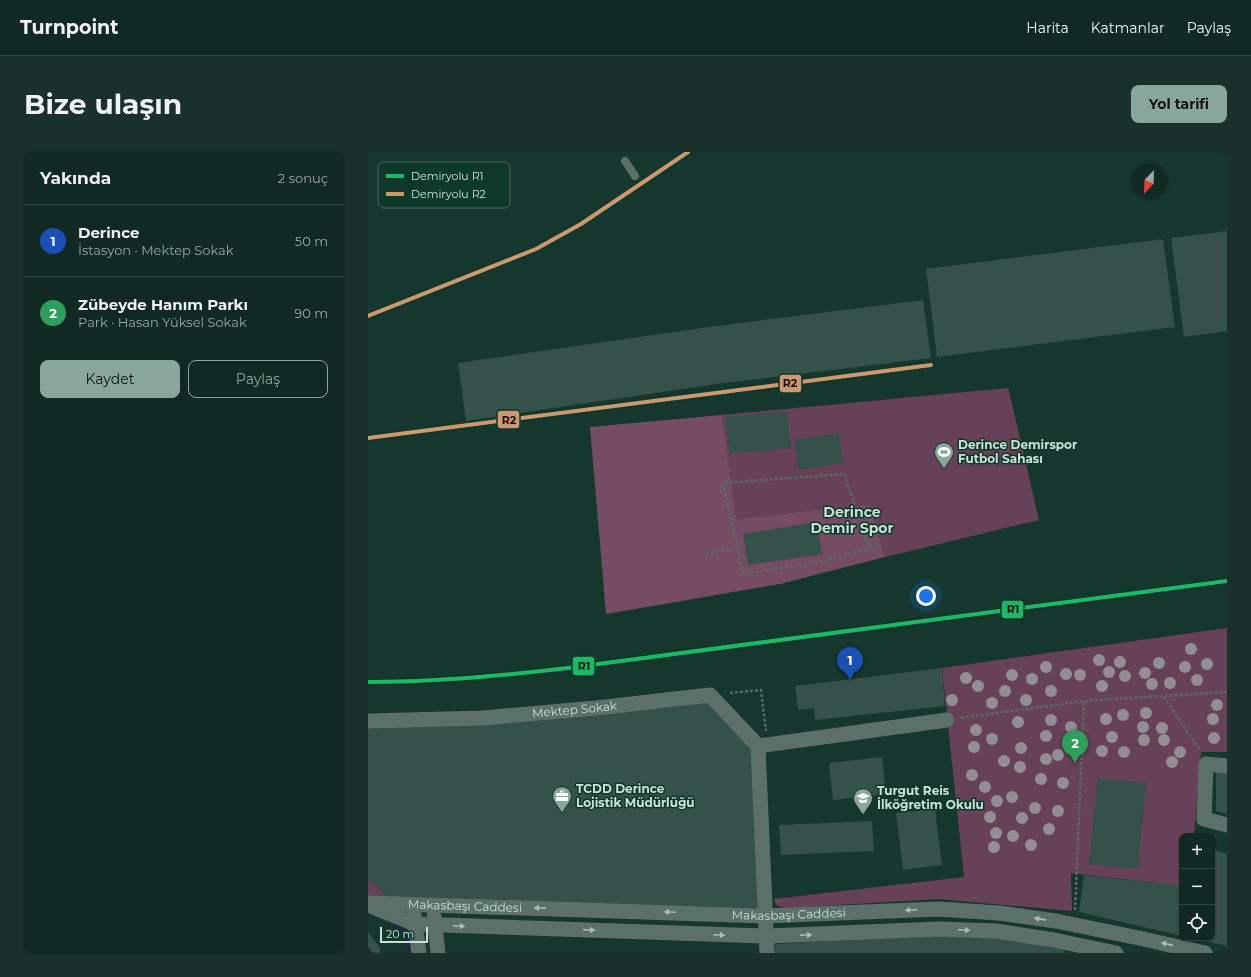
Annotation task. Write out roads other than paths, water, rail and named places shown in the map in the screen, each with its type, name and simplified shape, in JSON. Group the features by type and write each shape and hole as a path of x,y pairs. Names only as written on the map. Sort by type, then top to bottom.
{"street":[{"name":"Mektep Sokak","path":"368,721 483,718 596,708 710,695 763,745"},
{"path":"767,953 765,916 763,745 947,720"},
{"path":"1227,766 1206,764 1204,819 1227,825"},
{"name":"Makasbaşı Caddesi","path":"368,904 765,916 938,909 999,913 1075,925 1205,953"},
{"name":"Makasbaşı Caddesi","path":"368,904 415,924 767,936 939,929 996,931 1074,949 1116,953"},
{"path":"412,905 419,953"},
{"path":"433,905 438,953"},
{"path":"1074,949 1075,925"}],"lane":[{"path":"625,162 635,176"}],"waterway":[{"path":"397,927 404,936 411,950"}],"railway":[{"path":"368,316 536,249 581,224 688,152"},
{"path":"368,438 931,365"},
{"path":"368,682 418,681 518,674 1227,581"}],"rail line":[{"name":"R2","path":"368,316 536,249 581,224 688,152"},
{"name":"R2","path":"368,438 931,365"},
{"name":"R1","path":"368,682 418,681 518,674 1227,581"}],"place":[{"name":"Derince Demirspor Futbol Sahası","path":"944,469"},
{"name":"Derince","path":"850,680"},
{"name":"Zübeyde Hanım Parkı","path":"1075,763"},
{"name":"TCDD Derince Lojistik Müdürlüğü","path":"562,813"},
{"name":"Turgut Reis İlköğretim Okulu","path":"863,815"}],"district":[{"name":"Derince Demir Spor","path":"852,520"}]}
